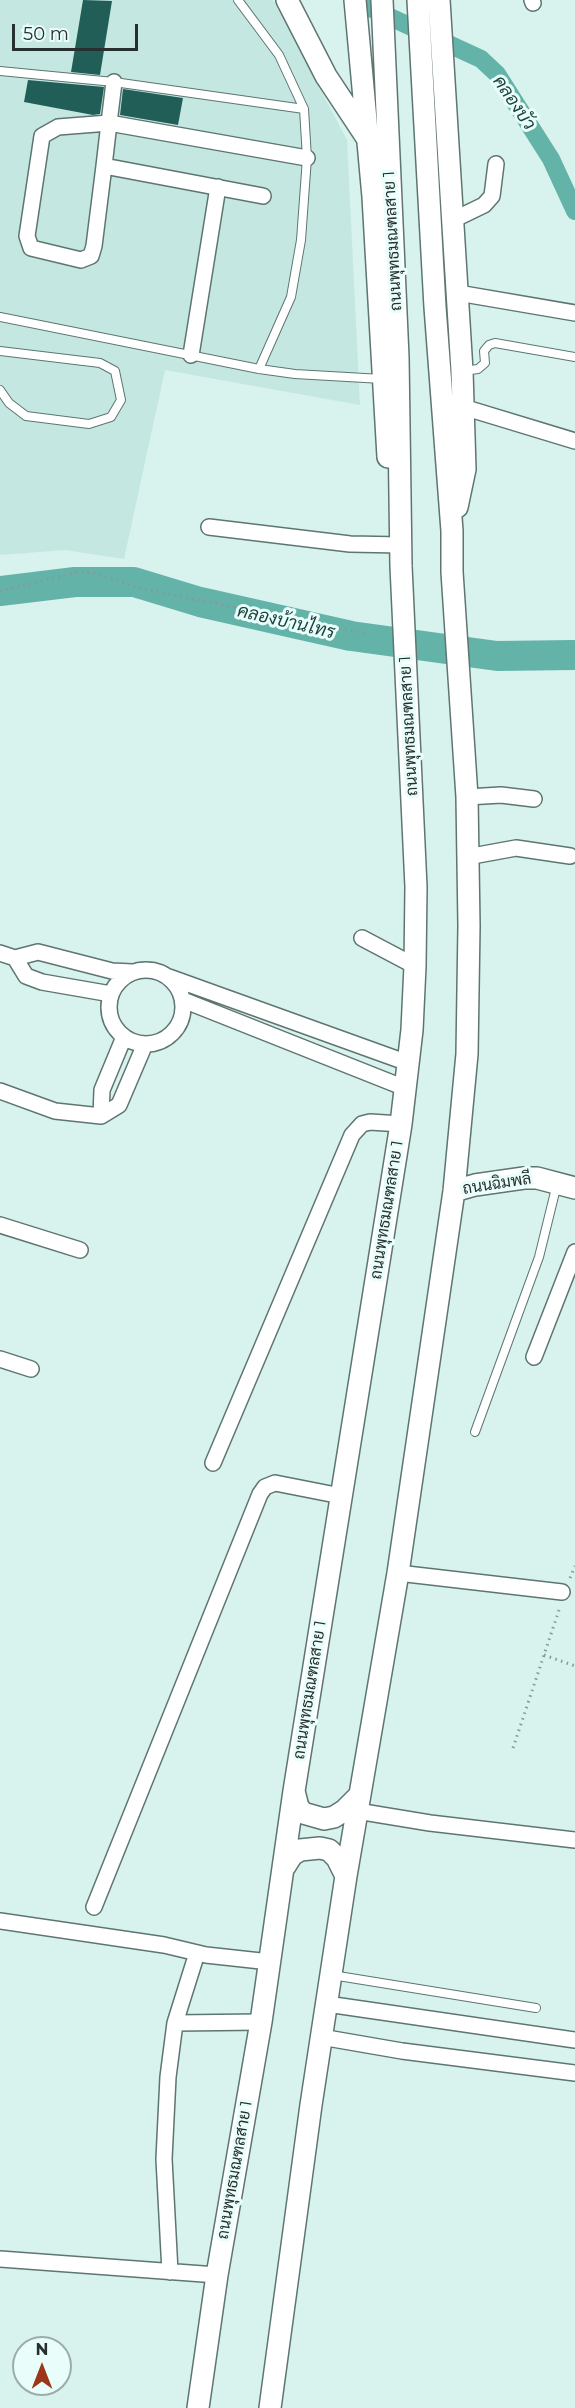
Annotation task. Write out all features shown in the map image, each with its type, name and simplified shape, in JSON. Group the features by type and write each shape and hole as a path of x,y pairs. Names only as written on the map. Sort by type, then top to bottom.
{"main road":[{"path":"287,0 326,76 367,139"},
{"path":"355,0 376,248 382,379 391,484 401,546"},
{"name":"ถนนพุทธมณฑลสาย 1","path":"198,2408 217,2275 261,2022 294,1791 401,1124 408,1063 415,966 416,887 401,546 401,430 382,0"},
{"path":"270,2408 321,2037 398,1573 454,1191 467,1054 467,797 459,698 452,531 435,306 418,0"},
{"path":"440,6 458,292 465,469 452,531"},
{"name":"ถนนฉิมพลี","path":"454,1191 475,1185 524,1178 537,1178 566,1185"},
{"path":"294,1791 298,1807 303,1813 324,1819 334,1817 358,1804"},
{"path":"285,1866 300,1850 320,1848 329,1850 337,1858 346,1876"}],"street":[{"path":"114,82 109,123 104,166 91,256 81,260 31,248 27,236 42,136 58,127 109,123 307,158"},
{"path":"453,220 484,205 492,196 496,164"},
{"path":"104,166 264,196"},
{"path":"190,355 218,188"},
{"path":"458,292 575,314"},
{"path":"463,407 575,441"},
{"path":"209,527 350,544 401,546"},
{"path":"467,797 501,795 534,799"},
{"path":"467,857 516,848 570,856"},
{"path":"362,938 415,966"},
{"path":"0,953 15,958 38,952 112,971 151,970 408,1063"},
{"path":"15,958 26,976 42,982 111,994"},
{"path":"132,972 116,985 108,1006 115,1028 124,1037 136,1043 161,1041 171,1034 181,1018 183,1000 176,984 169,977"},
{"path":"183,1000 405,1088"},
{"path":"101,1116 102,1090 124,1037"},
{"path":"0,1091 54,1112 101,1116 119,1105 145,1044"},
{"path":"213,1463 352,1136 362,1124 370,1122 401,1124"},
{"path":"0,1225 80,1250"},
{"path":"534,1357 575,1252"},
{"path":"0,1359 31,1369"},
{"path":"94,1907 260,1494 265,1487 275,1483 341,1496"},
{"path":"398,1573 563,1595"},
{"path":"358,1804 430,1823 575,1840"},
{"path":"0,1921 164,1945 196,1953 270,1962"},
{"path":"170,2272 165,2150 168,2077 175,2024 196,1953"},
{"path":"327,2004 575,2040"},
{"path":"175,2024 261,2022"},
{"path":"321,2037 402,2051 575,2073"},
{"path":"0,2259 217,2275"}],"lane":[{"path":"238,0 279,55 304,109 307,158 301,240 291,297 259,369"},
{"path":"0,71 114,82 304,109"},
{"path":"0,317 259,369 295,374 382,379"},
{"path":"462,371 478,369 485,363 484,351 489,345 495,343 575,357"},
{"path":"0,351 100,363 115,370 122,400 111,417 89,424 26,416 9,404 0,390"},
{"path":"475,1432 566,1185"},
{"path":"331,1975 536,2007"}],"path":[{"path":"0,591 75,573 90,572 139,588 367,633"},
{"path":"513,1748 563,1595 575,1566"},
{"path":"544,1654 575,1666"}],"shaded area":[{"path":"0,0 273,0 347,140 360,405 165,370 124,559 65,550 0,555"}],"building":[{"path":"83,0 112,1 100,75 71,72"},
{"path":"28,80 104,87 100,114 93,115 24,102"},
{"path":"123,89 183,98 178,125 120,115"}],"waterway":[{"name":"คลองบัว","path":"353,0 481,59 497,74 551,159 575,211"},
{"name":"คลองบ้านไทร","path":"0,591 75,582 134,582 200,602 351,636 497,656 575,655"}]}
